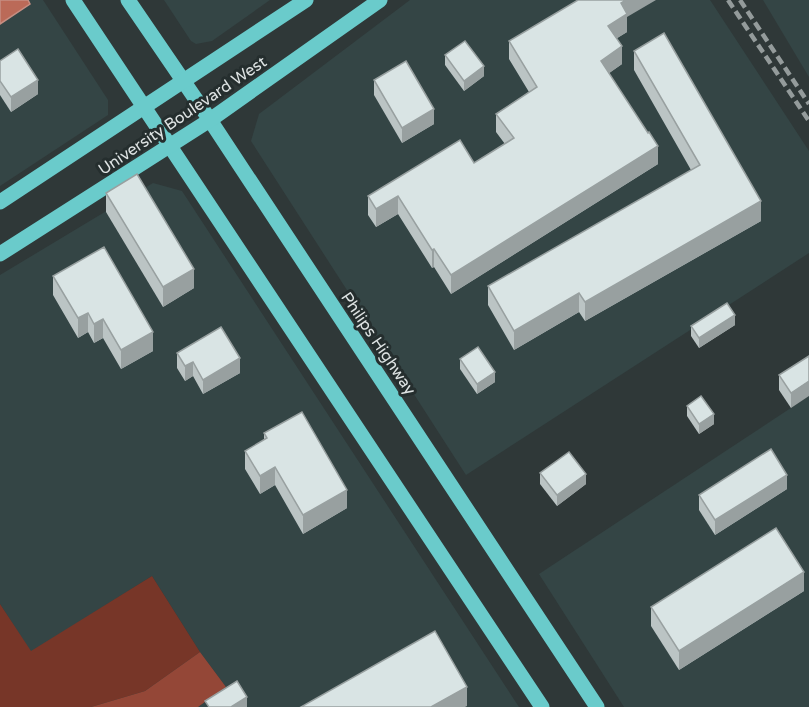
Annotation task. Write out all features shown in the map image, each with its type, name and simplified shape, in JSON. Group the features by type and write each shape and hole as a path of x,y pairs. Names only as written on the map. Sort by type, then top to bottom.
{"main road":[{"path":"73,0 542,707"},
{"name":"Philips Highway","path":"128,0 210,120 597,707"},
{"name":"University Boulevard West","path":"0,202 306,0"},
{"name":"University Boulevard West","path":"0,254 210,120 380,0"}],"shaded area":[{"path":"0,0 43,0 108,100 108,115 0,186"},
{"path":"0,0 28,0 30,4 0,24"},
{"path":"164,0 270,0 212,41 196,44 191,41"},
{"path":"410,0 710,0 809,151 809,253 466,475 251,141 259,114"},
{"path":"763,0 809,0 809,77"},
{"path":"153,183 182,191 519,707 198,707 226,687 200,652 152,576 31,652 0,604 0,275"},
{"path":"809,396 809,707 624,707 539,574"},
{"path":"152,576 200,652 145,691 91,707 0,707 0,604 31,651"},
{"path":"200,652 226,687 198,707 91,707 145,691"}],"building":[{"path":"578,0 626,0 621,3 627,14 608,26 622,46 601,61 658,146 451,275 434,249 432,250 398,196 376,209 368,196 460,140 474,163 514,138 496,114 537,87 509,41"},
{"path":"664,33 761,201 585,302 579,293 514,331 488,286 700,165 634,51"},
{"path":"465,41 484,66 464,81 445,55"},
{"path":"18,49 38,80 11,97 0,81 0,61"},
{"path":"406,61 434,109 402,128 374,80"},
{"path":"137,174 194,269 163,287 106,193"},
{"path":"104,247 153,332 121,350 103,319 94,324 88,313 78,318 53,276"},
{"path":"727,303 735,315 699,338 691,326"},
{"path":"221,327 240,358 203,380 193,362 185,366 177,353"},
{"path":"478,347 495,372 477,384 460,359"},
{"path":"809,356 809,381 791,393 779,375"},
{"path":"701,396 714,414 699,424 687,406"},
{"path":"302,412 347,490 303,515 275,467 260,476 245,451 267,438 264,433"},
{"path":"771,449 787,475 715,520 699,495"},
{"path":"569,452 586,474 557,495 540,473"},
{"path":"776,528 804,572 679,651 651,607"},
{"path":"435,631 467,687 431,707 301,707"},
{"path":"237,681 247,697 231,707 209,707 205,701"}],"railway":[{"path":"728,0 809,121"},
{"path":"740,0 809,104"}]}
